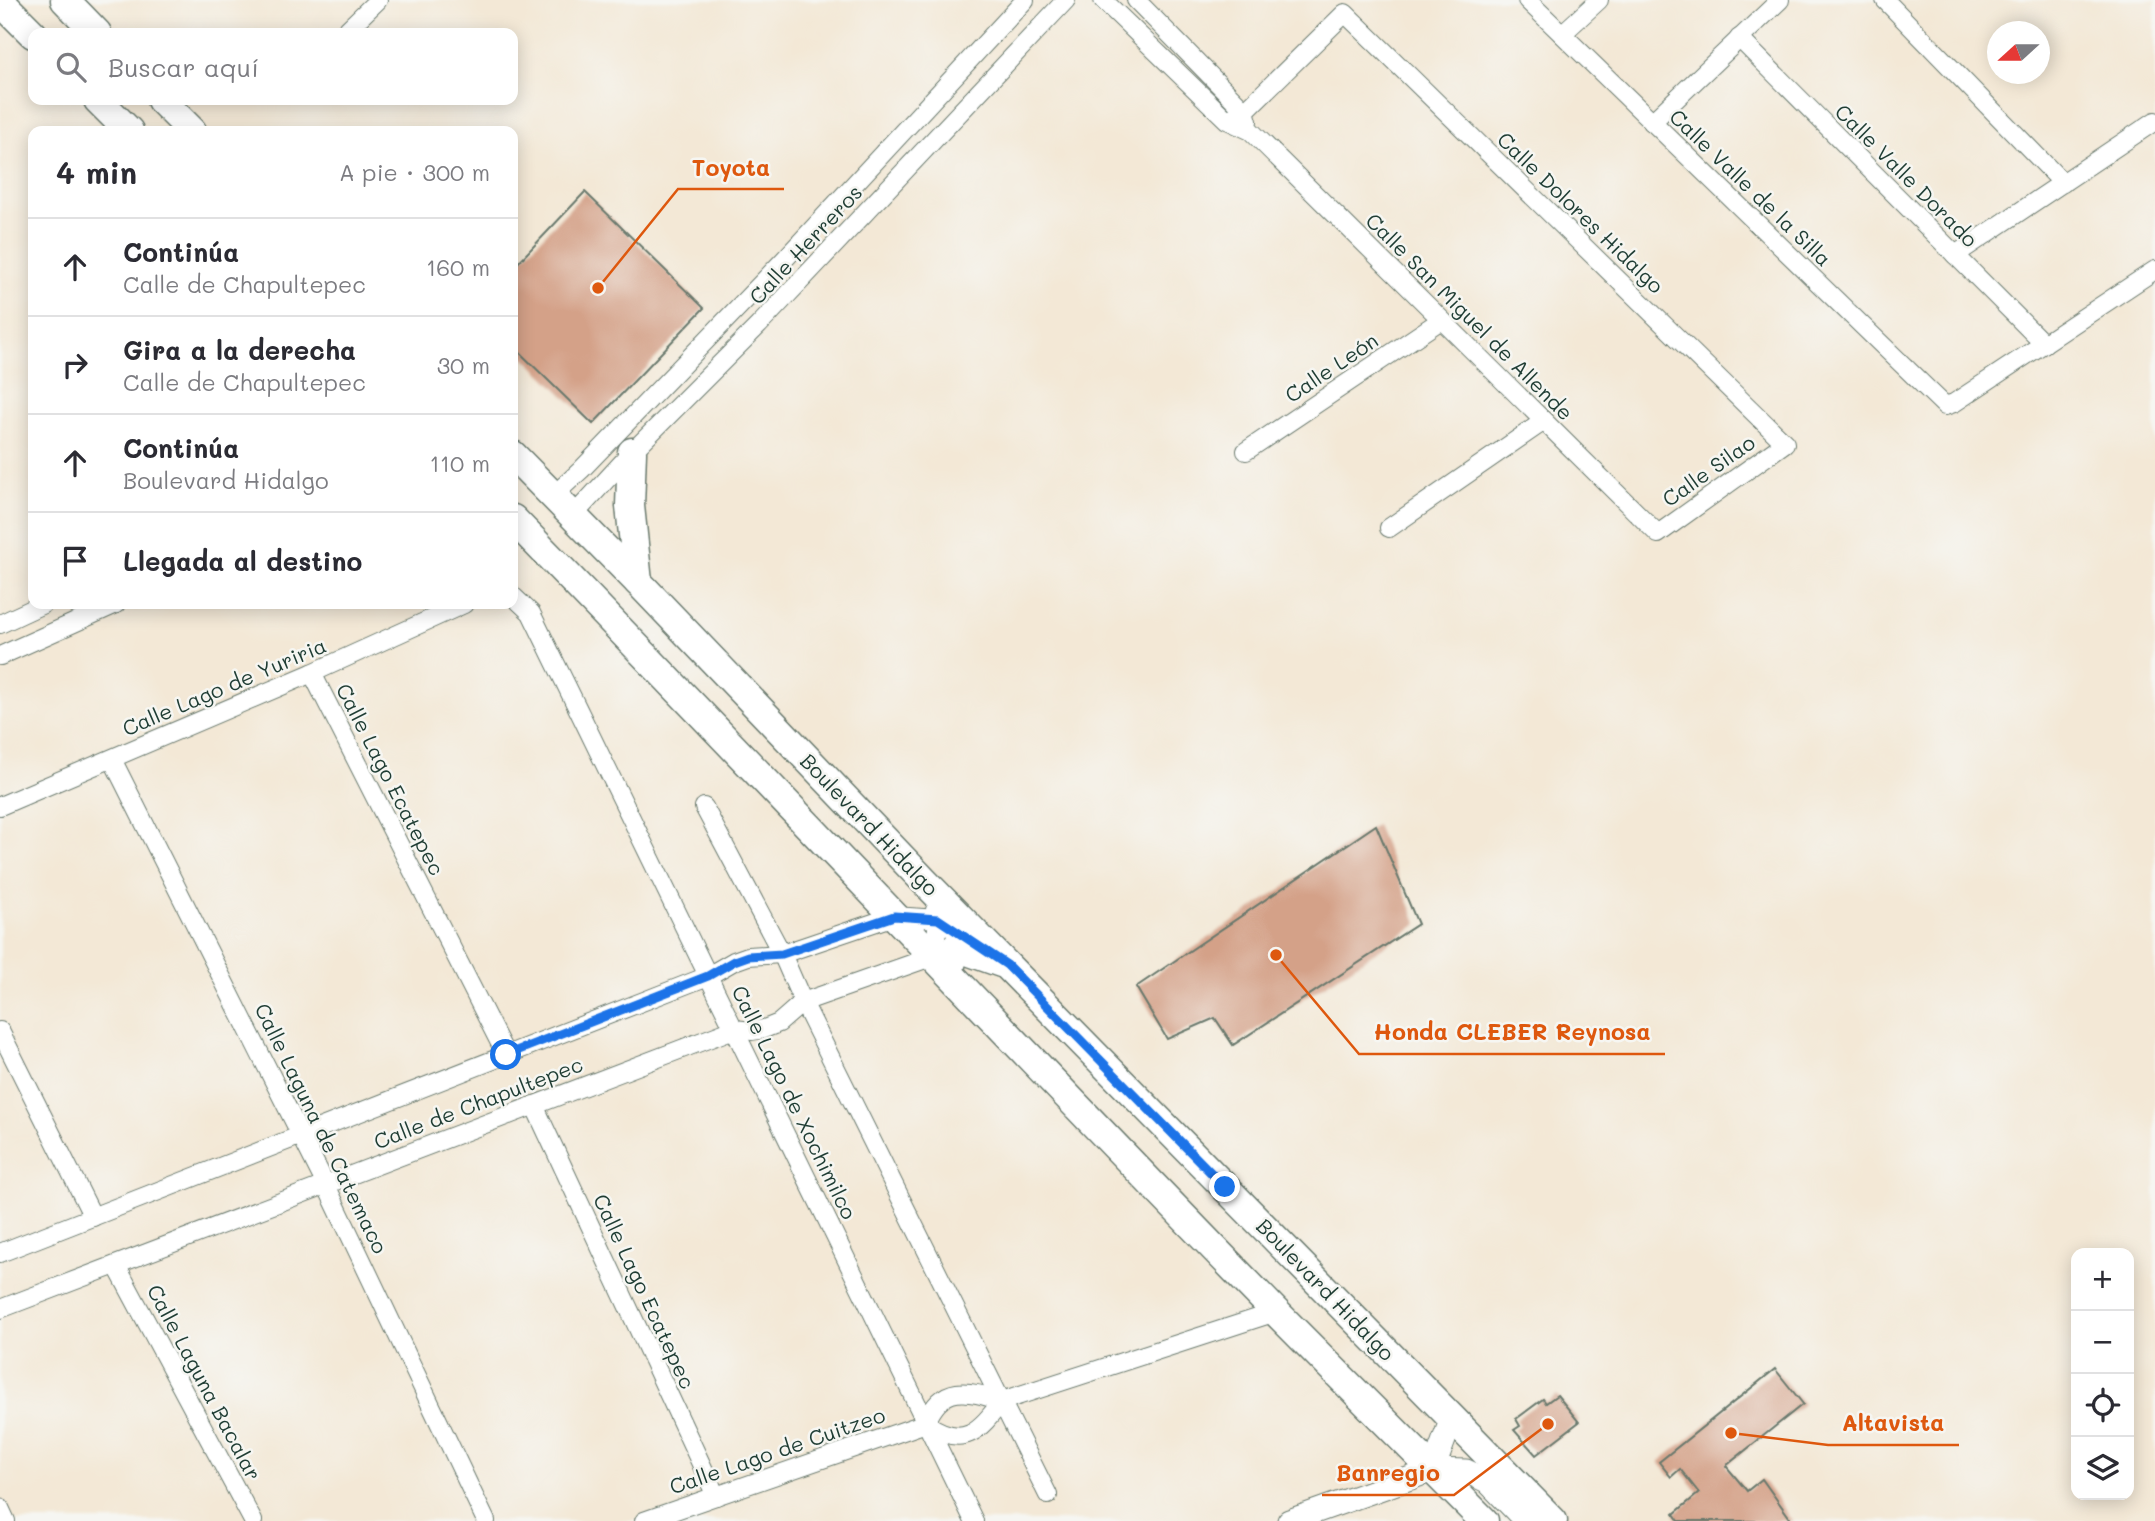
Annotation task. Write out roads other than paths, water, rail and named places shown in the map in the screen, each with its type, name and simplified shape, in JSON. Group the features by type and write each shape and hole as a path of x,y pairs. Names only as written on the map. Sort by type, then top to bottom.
{"main road":[{"path":"0,1 28,29"},
{"path":"70,2 93,28"},
{"path":"103,105 124,126"},
{"path":"166,105 187,126"},
{"path":"632,452 630,506 638,582"},
{"name":"Boulevard Hidalgo","path":"518,460 924,881 1553,1521"},
{"path":"518,524 723,734 894,916 1276,1312 1484,1521"},
{"path":"894,916 917,906 924,881"},
{"path":"942,964 956,947 1007,965"}],"street":[{"path":"349,28 378,0"},
{"name":"Calle Herreros","path":"553,496 782,262 1025,0"},
{"name":"Calle Herreros","path":"573,516 632,452 759,325 1066,0"},
{"path":"1102,0 1227,120 1251,131"},
{"path":"1136,0 1245,111 1251,131"},
{"name":"Calle Valle de la Silla","path":"1527,0 1945,406 1954,403 2043,344"},
{"path":"1562,34 1599,0"},
{"path":"1652,122 1780,0"},
{"path":"1885,0 2063,183"},
{"name":"Calle Dolores Hidalgo","path":"1245,111 1345,13 1784,443"},
{"path":"1150,45 1165,30"},
{"name":"Calle Valle Dorado","path":"1739,38 2043,344"},
{"path":"984,44 1004,65"},
{"path":"1227,120 1245,111"},
{"path":"1955,255 2155,121"},
{"name":"Calle San Miguel de Allende","path":"1251,131 1658,534"},
{"path":"2043,344 2155,270"},
{"name":"Calle León","path":"1246,452 1441,320"},
{"path":"1389,528 1544,421"},
{"name":"Calle Silao","path":"1658,534 1784,443"},
{"name":"Calle Lago de Xochimilco","path":"518,601 531,613 974,1521"},
{"path":"0,624 31,609"},
{"path":"38,609 43,636"},
{"path":"0,656 105,609"},
{"name":"Calle Lago de Yuriria","path":"0,806 312,673 453,609"},
{"name":"Calle Lago Ecatepec","path":"312,673 506,1055"},
{"name":"Calle Laguna de Catemaco","path":"112,758 326,1185 486,1521"},
{"path":"704,807 782,954 803,1002 1048,1494"},
{"path":"924,881 938,919 942,964"},
{"name":"Calle de Chapultepec","path":"0,1253 708,976 748,956 782,954 894,916 938,919 1007,965"},
{"name":"Calle de Chapultepec","path":"0,1309 734,1029 764,1029 779,1023 803,1002 942,964"},
{"path":"0,1031 93,1217"},
{"name":"Calle Lago Ecatepec","path":"534,1105 716,1496"},
{"name":"Calle Laguna Bacalar","path":"116,1265 253,1521"},
{"path":"1002,1401 974,1392 957,1392 941,1398 932,1408 926,1423 944,1435 971,1434 983,1426 1002,1401 1276,1312"},
{"path":"1433,1469 1452,1418"},
{"name":"Calle Lago de Cuitzeo","path":"644,1521 926,1423"},
{"path":"1289,1521 1433,1469 1466,1471 1486,1481 1526,1521"},
{"path":"0,1508 6,1521"}],"place":[{"name":"Toyota","path":"598,288"},
{"name":"Honda CLEBER Reynosa","path":"1276,955"},
{"name":"Banregio","path":"1548,1424"},
{"name":"Altavista","path":"1731,1433"}]}
